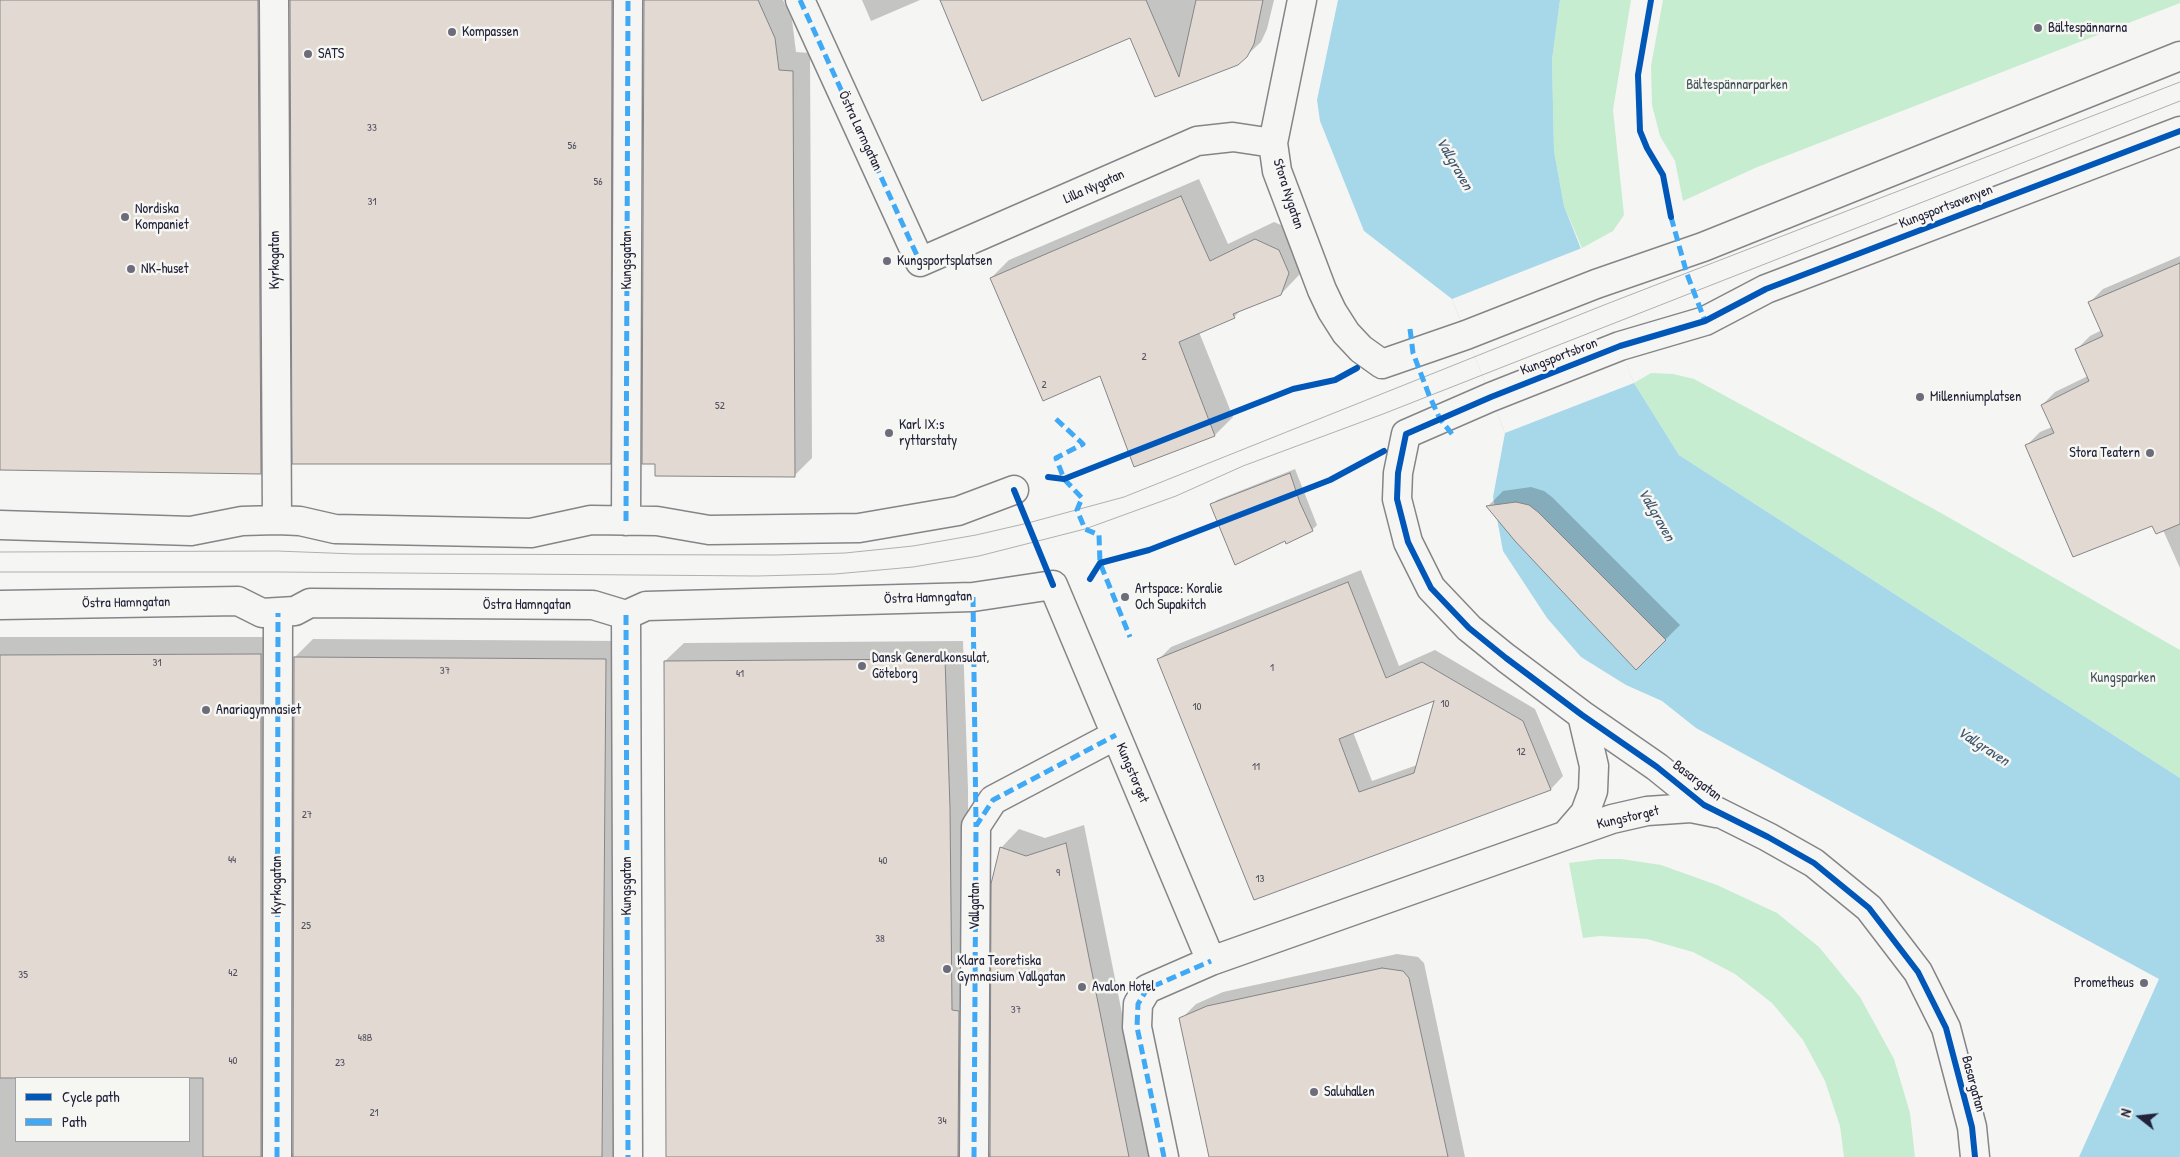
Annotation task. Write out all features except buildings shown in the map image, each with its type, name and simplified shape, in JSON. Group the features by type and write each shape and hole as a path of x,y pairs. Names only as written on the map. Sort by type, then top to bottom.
{"street":[{"name":"Kyrkogatan","path":"274,0 277,520"},
{"name":"Kungsgatan","path":"626,521 628,0"},
{"name":"Östra Larmgatan","path":"800,0 920,262"},
{"name":"Stora Nygatan","path":"1302,0 1273,143 1277,171 1322,290 1332,311 1346,333 1361,349 1382,364 1596,284 1703,247 2180,56"},
{"name":"Kungsportsavenyen","path":"1724,313 1766,289 2180,131"},
{"name":"Lilla Nygatan","path":"920,262 1197,141 1233,137 1273,143"},
{"name":"Kungsportsbron","path":"1406,434 1491,397 1620,346 1672,332 1724,313"},
{"name":"Basargatan","path":"1406,434 1398,473 1397,499 1408,542 1431,588 1469,628 1506,658 1582,715 1634,750 1704,805 1768,837 1814,864 1869,908 1918,972 1946,1028 1972,1127 1974,1157"},
{"path":"0,525 191,531 242,521 277,520 300,521 335,529 532,533 591,520 656,521 709,530 859,528 958,511 1014,490"},
{"name":"Kungstorget","path":"1054,585 1211,961"},
{"name":"Östra Hamngatan","path":"0,605 238,601 262,613 278,613 295,611 310,603 593,605 626,615 646,606 973,597 1054,585"},
{"name":"Kyrkogatan","path":"277,1157 278,613"},
{"name":"Kungsgatan","path":"626,615 628,1157"},
{"name":"Kungstorget","path":"1566,835 1585,813 1593,791 1594,766 1582,715"},
{"name":"Vallgatan","path":"974,1157 976,826 993,800 1116,735"},
{"name":"Kungstorget","path":"1164,1157 1137,1027 1138,1004 1147,989 1211,961 1612,819 1647,811 1691,808 1720,814"}],"green space":[{"path":"1560,0 1631,0 1613,110 1624,215 1613,231 1582,248 1564,206 1554,151 1552,60"},
{"name":"Bältespännarparken","path":"1663,0 2180,0 2180,3 1755,168 1683,201 1675,161 1660,136 1652,105 1651,66"},
{"name":"Kungsparken","path":"1651,373 1673,374 1694,379 1941,513 2180,650 2180,778 1679,455 1634,383"},
{"path":"1599,859 1621,859 1661,865 1717,885 1777,913 1819,947 1860,997 1894,1059 1910,1113 1915,1157 1844,1157 1840,1126 1825,1081 1803,1040 1772,1003 1735,974 1693,952 1647,939 1600,936 1583,938 1569,863"}],"water":[{"name":"Vallgraven","path":"1338,0 1560,0 1552,60 1554,151 1564,206 1634,383 1679,455 2180,778 2180,1157 2079,1157 2159,979 1696,728 1662,701 1626,685 1581,657 1547,618 1503,551 1493,497 1505,433 1452,299 1364,231 1320,121 1317,100"}],"pier":[{"path":"1582,248 1634,383 1505,433 1452,299"}],"tram line":[{"path":"0,552 277,551 355,554 776,555 845,553 913,546 976,535 1124,497 1604,305 2180,82"},
{"path":"0,572 757,576 835,574 913,567 979,556 1085,529 1176,496 1243,466 1383,414 2180,101"}],"marked path":[{"path":"626,521 628,0"},
{"path":"800,0 920,262"},
{"path":"1671,217 1687,274 1705,321"},
{"path":"1410,329 1413,353 1429,395 1440,419 1452,434"},
{"path":"1056,419 1083,444 1056,458 1064,479 1082,498 1077,510 1085,529 1099,535 1100,563 1130,637"},
{"path":"973,597 976,826"},
{"path":"277,1157 278,613"},
{"path":"626,615 628,1157"},
{"path":"974,1157 976,826 993,800 1116,735"},
{"path":"1164,1157 1137,1027 1138,1004 1147,989 1211,961"}],"cycle path":[{"path":"1651,0 1638,75 1640,131 1647,148 1663,175 1671,217"},
{"path":"1975,1157 1972,1127 1946,1028 1918,972 1869,908 1814,863 1768,837 1704,805 1657,767 1582,715 1469,628 1431,588 1408,542 1397,499 1398,473 1406,434 1491,397 1620,346 1705,321 1766,289 2180,131"},
{"path":"1048,477 1064,479 1293,389 1335,380 1357,368"},
{"path":"1090,579 1100,563 1149,550 1330,480 1384,451"},
{"path":"1014,490 1053,585"}],"place":[{"name":"Bältespännarna","path":"2038,28"},
{"name":"Kompassen","path":"452,32"},
{"name":"SATS","path":"308,54"},
{"name":"Nordiska Kompaniet","path":"125,217"},
{"name":"Kungsportsplatsen","path":"887,261"},
{"name":"NK-huset","path":"131,269"},
{"name":"Millenniumplatsen","path":"1920,397"},
{"name":"Karl IX:s ryttarstaty","path":"889,433"},
{"name":"Stora Teatern","path":"2150,453"},
{"name":"Artspace: Koralie Och Supakitch","path":"1125,597"},
{"name":"Dansk Generalkonsulat, Göteborg","path":"862,666"},
{"name":"Anariagymnasiet","path":"206,710"},
{"name":"Klara Teoretiska Gymnasium Vallgatan","path":"947,969"},
{"name":"Prometheus","path":"2144,983"},
{"name":"Avalon Hotel","path":"1082,987"},
{"name":"Saluhallen","path":"1314,1092"}]}
